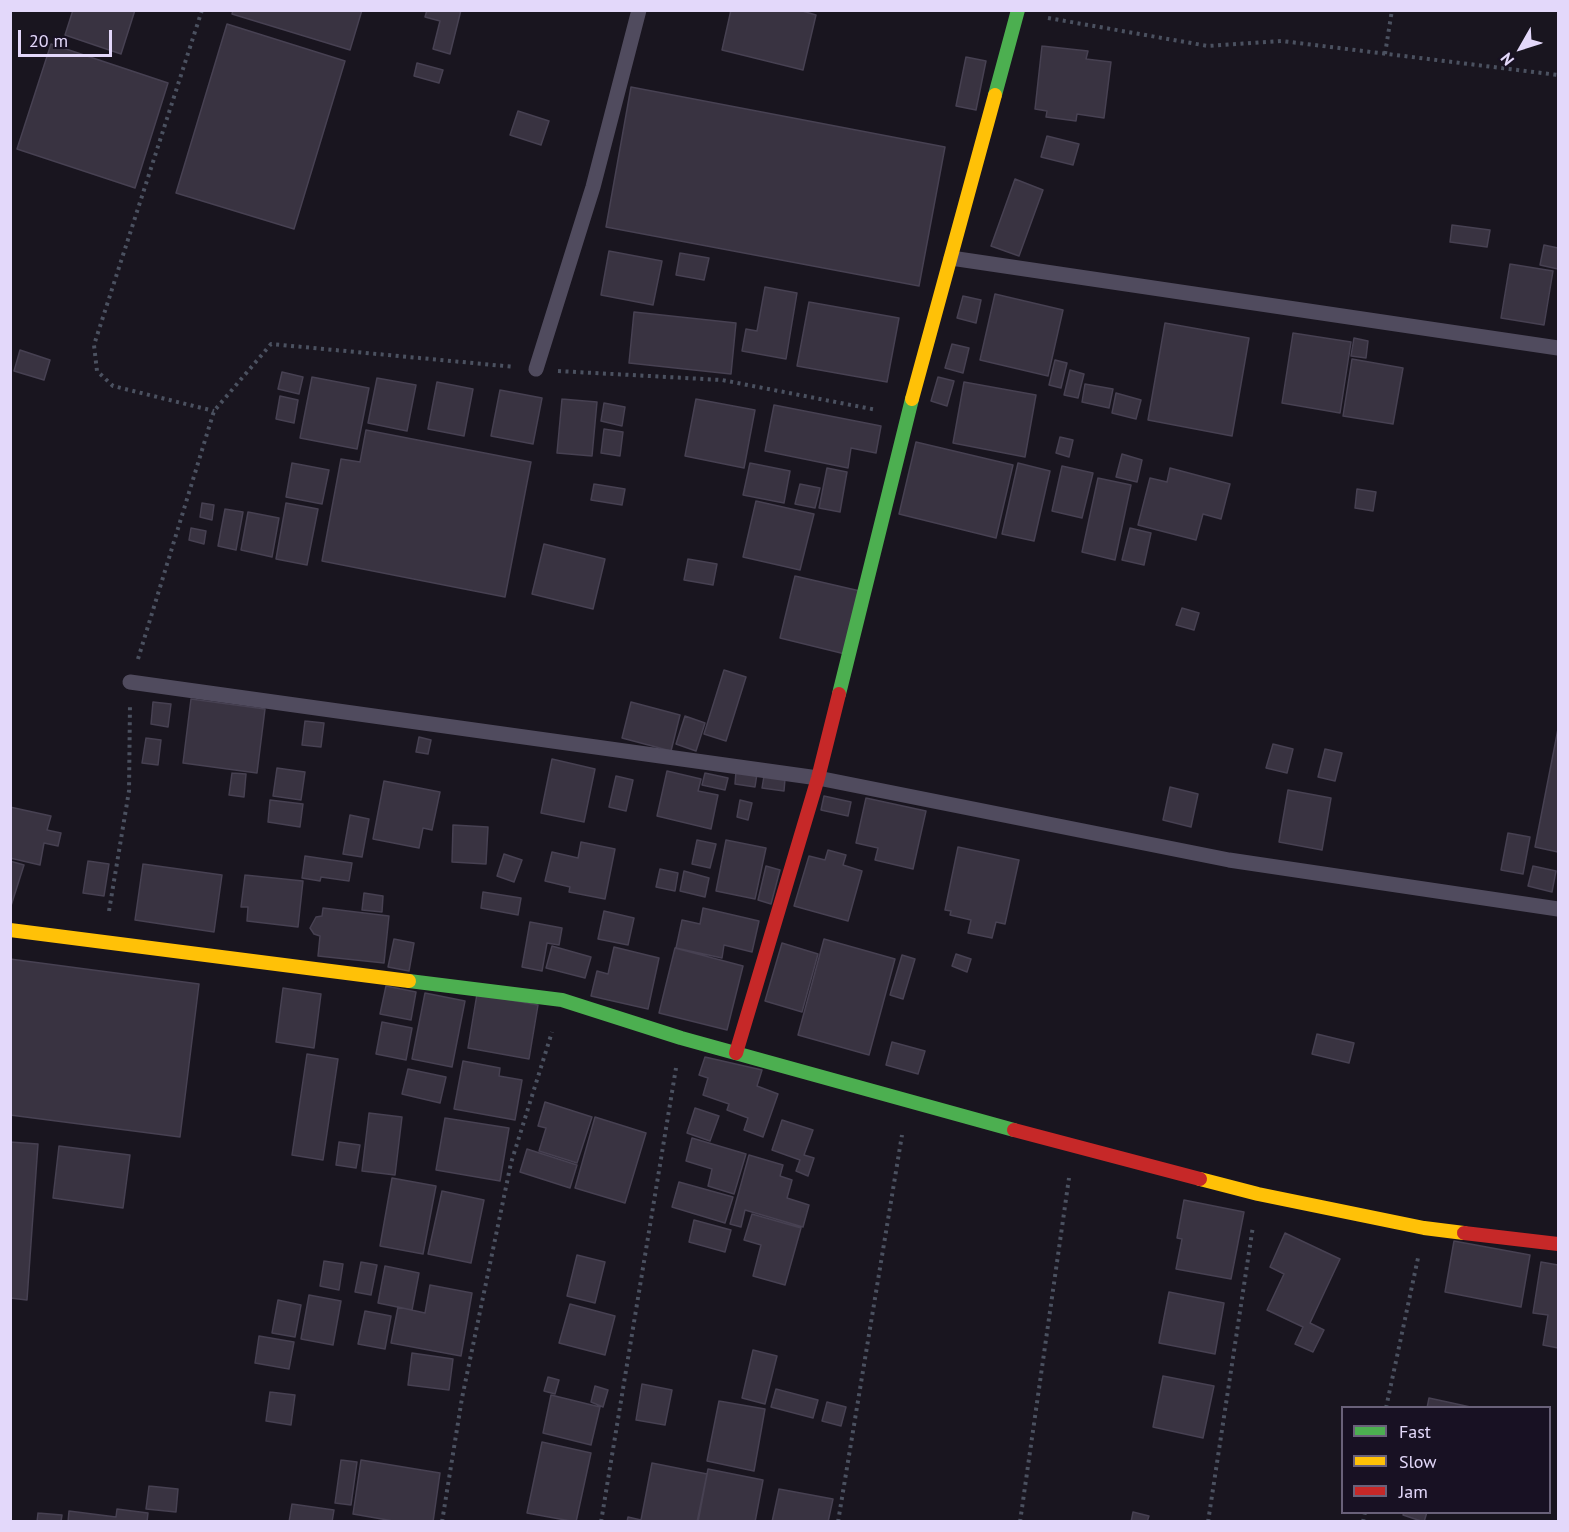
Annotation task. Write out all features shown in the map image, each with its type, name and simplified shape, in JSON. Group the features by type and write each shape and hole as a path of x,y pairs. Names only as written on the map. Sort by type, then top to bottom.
{"street":[{"path":"736,1053 818,778 908,415 1018,12"},
{"path":"10,930 562,1000 681,1038 908,1102 1258,1194 1424,1228 1558,1244"}],"lane":[{"path":"536,369 593,187 639,10"},
{"path":"951,258 1558,348"},
{"path":"130,682 818,778 1229,860 1558,909"}],"path":[{"path":"202,10 94,345 97,371 114,386 214,411"},
{"path":"1385,54 1392,10"},
{"path":"1018,12 1208,46 1282,41 1558,75"},
{"path":"103,940 129,791 130,682 214,411 271,344 536,369 722,380 908,415"},
{"path":"442,1521 462,1398 511,1163 562,1000"},
{"path":"601,1521 681,1038"},
{"path":"838,1521 908,1102"},
{"path":"1020,1521 1073,1146"},
{"path":"1208,1521 1258,1194"},
{"path":"1386,1406 1424,1228"}],"building":[{"path":"73,10 135,10 121,54 65,35"},
{"path":"233,10 362,10 350,50 232,14"},
{"path":"427,10 461,10 450,54 433,49 440,21 425,17"},
{"path":"731,10 799,10 816,15 803,70 722,50"},
{"path":"227,24 345,61 294,229 176,193"},
{"path":"51,44 168,83 135,188 17,149"},
{"path":"1042,46 1088,51 1086,59 1111,62 1104,118 1077,114 1076,121 1046,117 1047,111 1035,109"},
{"path":"966,57 986,61 976,110 956,106"},
{"path":"417,63 443,70 439,83 414,76"},
{"path":"631,87 945,147 919,286 606,227"},
{"path":"518,111 549,121 541,145 510,135"},
{"path":"1047,136 1079,144 1073,165 1041,157"},
{"path":"1015,179 1043,190 1019,256 991,246"},
{"path":"1452,225 1490,230 1487,247 1450,242"},
{"path":"1544,245 1558,248 1558,269 1540,265"},
{"path":"609,251 662,261 653,305 601,295"},
{"path":"680,253 709,258 704,280 676,275"},
{"path":"1510,264 1553,271 1544,325 1501,318"},
{"path":"765,287 797,293 786,359 742,351 746,329 757,331"},
{"path":"995,294 1063,310 1048,376 980,360"},
{"path":"963,296 981,300 976,323 957,318"},
{"path":"809,302 899,318 887,382 797,366"},
{"path":"634,312 736,323 731,374 629,363"},
{"path":"1165,323 1249,338 1232,436 1148,420"},
{"path":"1293,333 1351,342 1340,413 1282,403"},
{"path":"1354,338 1368,341 1366,358 1351,356"},
{"path":"952,344 969,348 963,373 945,368"},
{"path":"20,350 50,360 44,380 14,371"},
{"path":"1352,359 1403,368 1393,424 1343,416"},
{"path":"1055,360 1067,363 1061,388 1049,385"},
{"path":"1070,370 1084,374 1078,398 1064,395"},
{"path":"282,372 303,377 299,394 278,389"},
{"path":"312,377 369,388 357,449 300,438"},
{"path":"938,377 954,381 947,406 931,401"},
{"path":"377,378 416,385 407,431 368,423"},
{"path":"437,382 473,389 464,436 428,429"},
{"path":"964,382 1036,395 1025,457 953,443"},
{"path":"1085,384 1113,389 1109,408 1082,402"},
{"path":"500,390 542,398 533,444 491,436"},
{"path":"1116,393 1141,400 1136,419 1112,413"},
{"path":"280,396 298,400 294,423 276,419"},
{"path":"562,399 597,402 592,456 557,453"},
{"path":"696,399 755,410 744,468 685,456"},
{"path":"604,403 625,407 622,426 601,421"},
{"path":"774,405 881,426 876,453 851,448 848,468 765,451"},
{"path":"604,429 623,432 620,456 601,453"},
{"path":"366,430 531,462 505,597 322,561 341,459 360,462"},
{"path":"1060,437 1073,440 1069,457 1056,453"},
{"path":"916,442 1013,465 996,538 899,514"},
{"path":"1122,454 1142,460 1137,482 1116,477"},
{"path":"292,463 329,470 322,504 286,497"},
{"path":"750,463 790,471 784,503 743,495"},
{"path":"1018,463 1050,471 1034,541 1002,534"},
{"path":"1062,466 1093,473 1082,518 1052,511"},
{"path":"827,468 847,472 840,512 819,508"},
{"path":"1170,468 1230,484 1221,519 1203,514 1196,540 1138,525 1150,478 1167,482"},
{"path":"1098,478 1131,485 1115,560 1082,552"},
{"path":"594,484 625,489 622,505 591,500"},
{"path":"800,484 820,488 815,508 795,504"},
{"path":"1357,489 1376,492 1373,511 1355,508"},
{"path":"756,501 814,514 800,570 743,557"},
{"path":"202,503 214,505 212,520 200,517"},
{"path":"286,503 318,509 307,565 276,559"},
{"path":"225,509 243,512 236,550 218,546"},
{"path":"248,512 279,518 272,557 241,550"},
{"path":"191,528 206,531 204,544 189,540"},
{"path":"1130,528 1151,533 1144,565 1122,560"},
{"path":"544,544 605,559 593,609 532,594"},
{"path":"688,559 717,564 713,585 684,580"},
{"path":"795,576 860,591 845,654 780,638"},
{"path":"1182,608 1199,613 1194,630 1176,625"},
{"path":"724,670 746,677 726,741 704,734"},
{"path":"191,699 265,709 257,773 183,763"},
{"path":"153,702 171,704 168,727 151,724"},
{"path":"631,702 680,715 671,751 622,738"},
{"path":"685,716 705,723 696,751 676,744"},
{"path":"305,721 324,723 321,747 302,745"},
{"path":"1558,729 1558,852 1535,847"},
{"path":"419,737 431,740 428,754 416,752"},
{"path":"146,738 161,740 158,765 142,763"},
{"path":"1273,744 1293,749 1287,773 1266,768"},
{"path":"1325,749 1342,753 1335,781 1318,777"},
{"path":"552,759 595,769 584,822 541,813"},
{"path":"277,768 305,772 301,800 273,796"},
{"path":"667,771 701,779 698,791 718,795 711,829 657,816"},
{"path":"736,771 757,774 755,787 735,784"},
{"path":"232,773 246,774 244,797 229,795"},
{"path":"705,773 728,778 725,790 702,785"},
{"path":"616,776 633,780 626,811 609,807"},
{"path":"764,776 785,779 784,791 762,788"},
{"path":"384,781 440,792 432,830 423,828 419,848 373,839"},
{"path":"1170,787 1198,794 1191,827 1163,820"},
{"path":"1288,790 1331,798 1322,850 1279,842"},
{"path":"824,796 851,802 848,816 821,810"},
{"path":"866,798 926,811 913,869 875,860 878,848 856,843"},
{"path":"270,800 303,804 300,827 268,822"},
{"path":"740,800 752,803 748,820 737,817"},
{"path":"10,807 51,816 47,830 61,833 58,846 44,843 40,865 10,858"},
{"path":"350,815 369,819 362,857 343,854"},
{"path":"453,825 488,827 486,864 452,862"},
{"path":"1508,833 1530,837 1523,874 1501,870"},
{"path":"697,840 716,844 710,868 692,864"},
{"path":"726,840 766,848 755,899 716,891"},
{"path":"581,842 615,849 605,899 569,892 570,887 545,881 552,852 578,858"},
{"path":"958,847 1019,860 1005,924 996,922 992,938 968,933 971,920 950,915 951,911 945,910"},
{"path":"828,850 846,855 843,865 862,871 848,921 794,906 809,856 825,860"},
{"path":"504,854 522,860 514,882 497,876"},
{"path":"305,856 352,863 349,881 321,877 320,881 302,878"},
{"path":"10,861 24,865 10,909"},
{"path":"88,861 109,864 104,896 83,893"},
{"path":"143,864 222,875 214,932 135,920"},
{"path":"766,866 780,870 771,904 758,900"},
{"path":"1533,866 1556,871 1552,892 1528,886"},
{"path":"660,869 678,873 675,891 656,887"},
{"path":"684,871 709,878 705,897 680,891"},
{"path":"245,875 303,881 298,927 247,921 248,907 241,907"},
{"path":"483,892 521,898 518,915 481,908"},
{"path":"364,893 383,896 382,912 362,910"},
{"path":"323,908 389,916 384,963 318,956 320,936 314,934 310,928 316,917 322,916"},
{"path":"703,908 759,921 752,952 724,945 722,958 676,948 682,920 700,924"},
{"path":"604,911 634,918 628,945 598,939"},
{"path":"530,922 562,928 559,945 547,943 542,971 522,967"},
{"path":"394,939 414,943 409,971 388,967"},
{"path":"824,939 895,959 869,1055 798,1035"},
{"path":"782,943 818,954 802,1012 765,1001"},
{"path":"552,946 591,957 585,978 546,968"},
{"path":"614,947 659,958 648,1009 591,996 597,971 608,974"},
{"path":"675,948 743,966 727,1030 659,1013"},
{"path":"956,954 971,959 967,972 952,966"},
{"path":"902,955 915,959 903,999 890,995"},
{"path":"10,959 199,984 180,1137 10,1115"},
{"path":"386,986 416,992 411,1020 380,1014"},
{"path":"283,988 321,994 314,1048 276,1042"},
{"path":"425,993 465,1001 452,1067 412,1059"},
{"path":"477,994 538,1005 529,1059 468,1048"},
{"path":"382,1022 412,1028 406,1060 376,1054"},
{"path":"1317,1034 1354,1043 1349,1063 1312,1054"},
{"path":"892,1042 925,1051 918,1074 886,1065"},
{"path":"307,1054 338,1059 323,1160 292,1155"},
{"path":"705,1057 762,1070 757,1086 778,1094 763,1137 744,1130 748,1118 727,1110 729,1104 703,1095 708,1078 699,1075"},
{"path":"463,1061 500,1068 499,1076 522,1080 515,1120 454,1109"},
{"path":"408,1069 446,1077 440,1103 402,1094"},
{"path":"545,1102 592,1117 577,1163 539,1151 546,1128 538,1126"},
{"path":"695,1108 719,1116 710,1141 687,1133"},
{"path":"369,1113 402,1117 395,1175 362,1171"},
{"path":"595,1117 646,1133 625,1203 575,1188"},
{"path":"445,1118 509,1128 500,1181 436,1170"},
{"path":"782,1120 813,1130 804,1155 814,1158 808,1176 796,1171 800,1160 772,1150"},
{"path":"692,1138 746,1154 734,1194 708,1186 712,1169 686,1161"},
{"path":"10,1142 38,1144 27,1300 10,1298"},
{"path":"339,1142 360,1145 356,1168 336,1165"},
{"path":"59,1146 130,1155 123,1208 53,1198"},
{"path":"527,1149 577,1165 570,1188 520,1172"},
{"path":"749,1155 783,1165 780,1176 792,1180 787,1198 809,1205 803,1227 745,1210 741,1227 730,1224"},
{"path":"392,1178 436,1186 423,1254 380,1246"},
{"path":"679,1182 733,1197 725,1223 672,1207"},
{"path":"442,1191 484,1200 471,1263 428,1254"},
{"path":"1184,1200 1244,1212 1231,1279 1176,1269 1182,1239 1177,1238"},
{"path":"752,1214 801,1228 785,1285 753,1276 761,1245 744,1240"},
{"path":"694,1220 731,1230 725,1252 689,1242"},
{"path":"1285,1233 1340,1259 1310,1323 1324,1330 1313,1352 1295,1344 1303,1327 1267,1310 1284,1274 1270,1267"},
{"path":"1454,1241 1530,1255 1521,1307 1445,1292"},
{"path":"577,1255 605,1262 595,1303 567,1296"},
{"path":"324,1261 343,1264 339,1290 320,1286"},
{"path":"361,1262 377,1265 371,1295 355,1292"},
{"path":"1541,1262 1558,1265 1558,1348 1543,1345 1548,1315 1533,1313"},
{"path":"385,1266 419,1273 412,1310 378,1303"},
{"path":"430,1285 472,1293 461,1356 391,1343 398,1307 425,1313"},
{"path":"1169,1292 1224,1303 1215,1354 1159,1343"},
{"path":"309,1295 341,1301 333,1345 301,1339"},
{"path":"278,1300 301,1305 295,1337 272,1333"},
{"path":"570,1304 615,1316 605,1355 559,1343"},
{"path":"365,1311 391,1316 385,1349 358,1344"},
{"path":"259,1336 294,1342 289,1369 255,1363"},
{"path":"753,1350 777,1356 765,1404 742,1398"},
{"path":"412,1353 453,1359 449,1390 408,1385"},
{"path":"1163,1376 1214,1386 1203,1438 1153,1427"},
{"path":"548,1377 559,1380 555,1394 544,1391"},
{"path":"642,1384 672,1390 665,1425 636,1420"},
{"path":"595,1386 608,1390 603,1407 591,1402"},
{"path":"776,1389 818,1400 813,1418 771,1407"},
{"path":"270,1392 295,1395 291,1425 266,1421"},
{"path":"551,1395 600,1407 591,1445 543,1433"},
{"path":"1429,1398 1466,1406 1427,1406"},
{"path":"719,1401 765,1409 754,1471 707,1461"},
{"path":"827,1402 846,1407 841,1426 822,1421"},
{"path":"542,1442 591,1453 576,1522 527,1513"},
{"path":"341,1460 357,1462 351,1505 335,1503"},
{"path":"361,1460 440,1473 433,1522 399,1522 353,1514"},
{"path":"652,1463 707,1474 697,1522 627,1522 628,1517 641,1520"},
{"path":"708,1469 763,1480 755,1522 698,1522"},
{"path":"149,1486 178,1489 176,1512 146,1509"},
{"path":"779,1489 833,1499 828,1522 772,1522"},
{"path":"292,1504 334,1510 332,1522 289,1522"},
{"path":"117,1509 148,1513 147,1522 68,1522 69,1511 116,1517"},
{"path":"1133,1512 1149,1516 1147,1522 1131,1522"},
{"path":"38,1513 62,1515 61,1522 37,1522"},
{"path":"1403,1514 1426,1514 1424,1522"}],"traffic: fast":[{"path":"995,95 1018,10"},
{"path":"839,694 912,399"},
{"path":"409,981 562,1000 681,1038 1014,1130"}],"traffic: slow":[{"path":"912,399 995,95"},
{"path":"10,930 409,981"},
{"path":"1200,1179 1258,1194 1424,1228 1464,1233"}],"traffic: jam":[{"path":"736,1053 818,778 839,694"},
{"path":"1014,1130 1200,1179"},
{"path":"1464,1233 1558,1244"}]}
